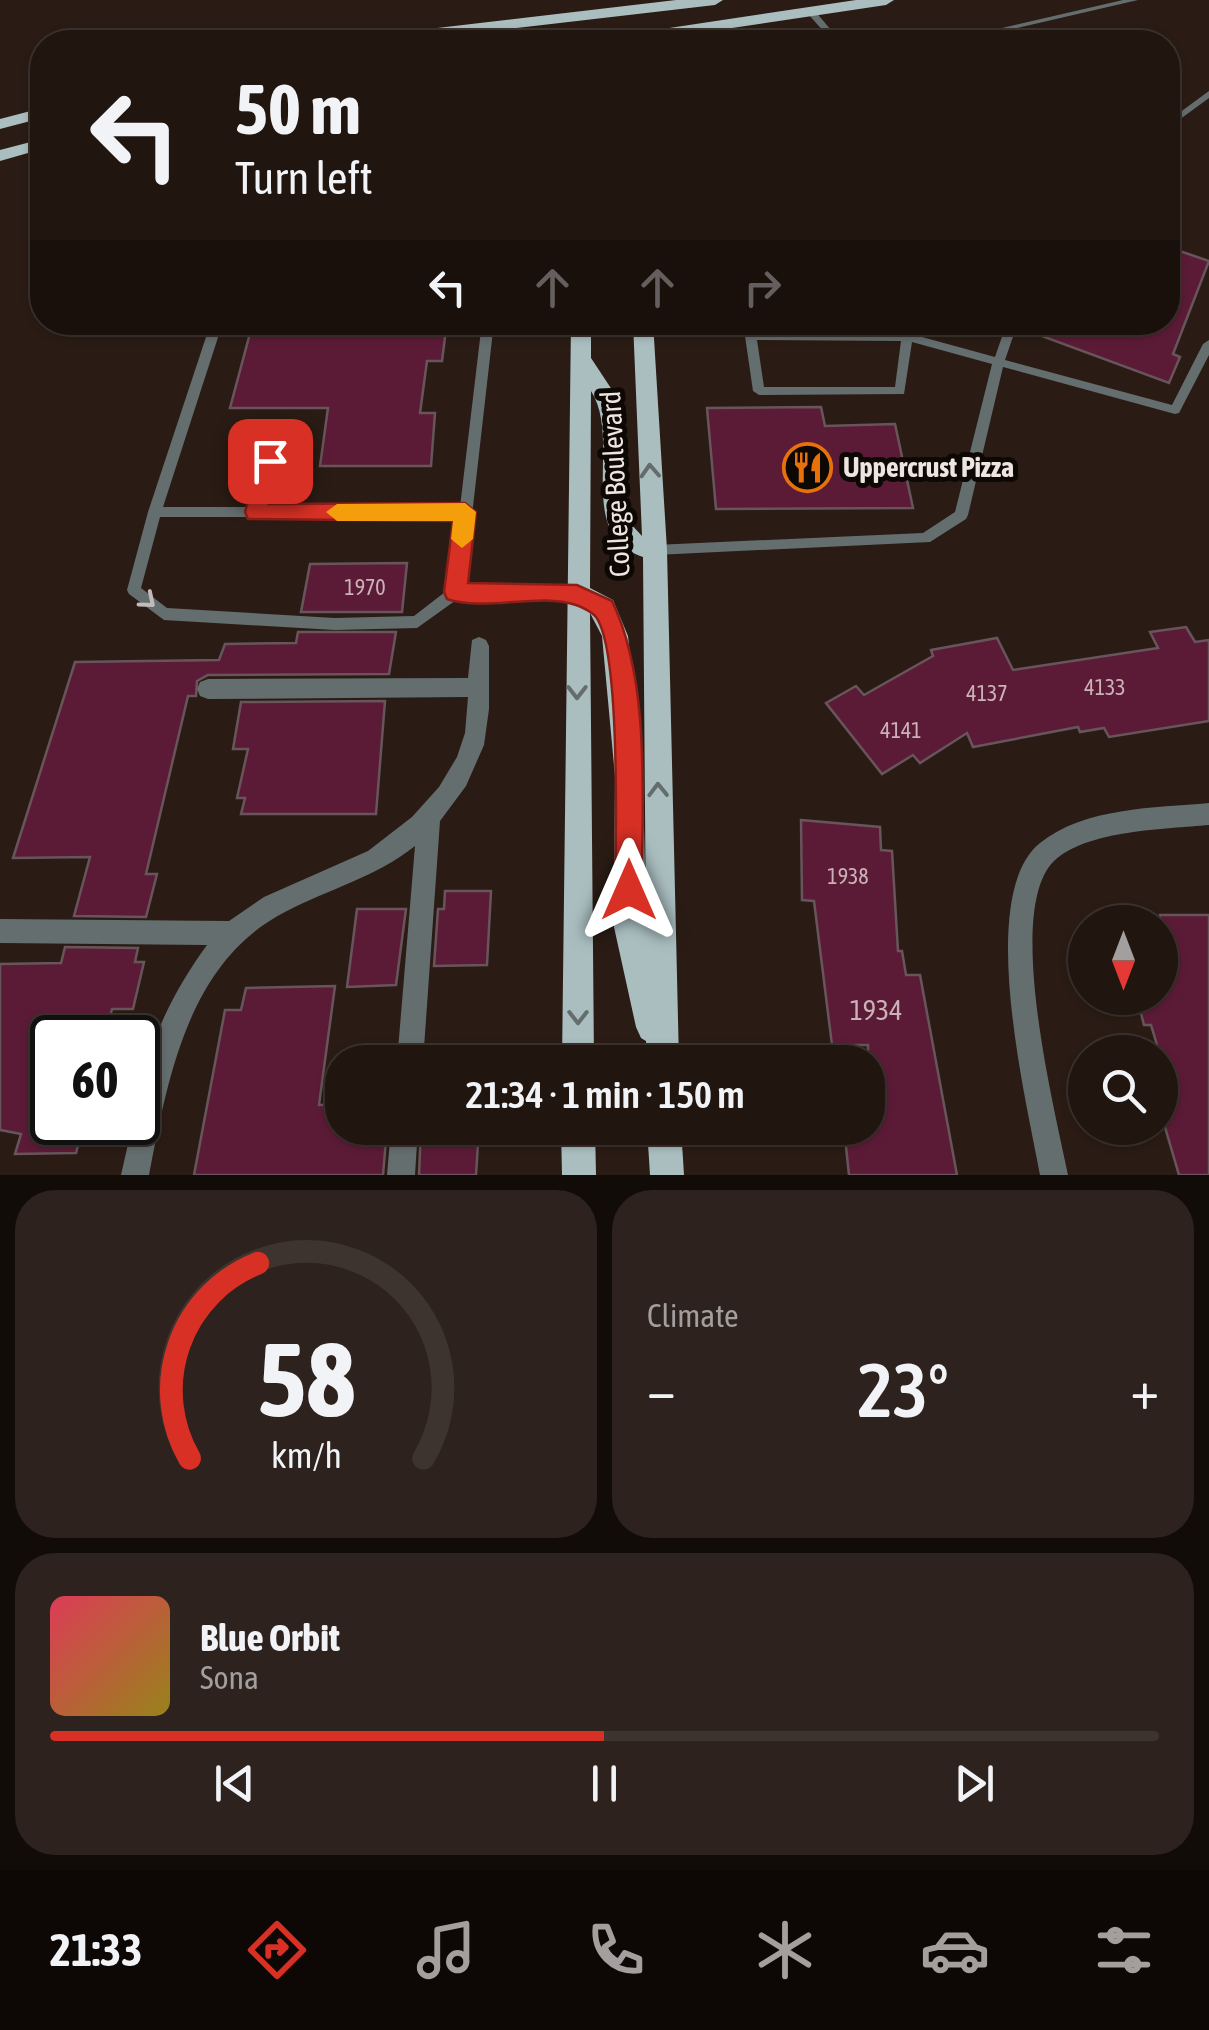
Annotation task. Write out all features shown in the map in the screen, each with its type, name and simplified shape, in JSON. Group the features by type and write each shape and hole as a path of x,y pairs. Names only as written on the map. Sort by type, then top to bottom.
{"main road":[{"path":"442,30 585,9 716,0"},
{"path":"699,30 886,0"},
{"path":"0,124 30,116"},
{"path":"0,156 30,147"},
{"name":"College Boulevard","path":"578,1045 581,335"},
{"name":"College Boulevard","path":"644,335 655,550 661,1045"},
{"path":"580,358 614,408 618,522 623,536 633,545 655,550"},
{"path":"577,594 604,608 616,636 629,776 629,927 657,1045"},
{"path":"578,1145 578,1175"},
{"path":"665,1145 667,1175"}],"street":[{"path":"134,1175 158,1066 181,1005 234,933 255,914 301,889 377,859 452,788 473,745 480,646"},
{"path":"208,689 477,687"},
{"path":"411,1045 429,813"},
{"path":"1054,1175 1018,965 1026,880 1046,854 1103,826 1209,814"},
{"path":"0,931 234,933"},
{"path":"401,1175 404,1145"}],"lane":[{"path":"1000,30 1134,0"},
{"path":"812,12 826,30"},
{"path":"1180,116 1209,94"},
{"path":"213,335 134,590 164,614 335,624 417,622 456,592 577,594"},
{"path":"456,592 486,335"},
{"path":"906,335 907,338 900,391 759,391 751,336 907,338 1175,410 1209,344"},
{"path":"655,550 926,538 961,515 1009,335"},
{"path":"256,512 278,435"},
{"path":"156,512 465,512"}],"building":[{"path":"1180,251 1209,261 1173,354 1180,357 1169,383 1039,335 1180,335"},
{"path":"250,335 445,335 442,361 427,361 420,413 435,413 431,466 320,466 328,408 230,408"},
{"name":"Uppercrust Pizza","path":"821,407 825,426 895,424 913,508 716,509 707,408"},
{"path":"407,563 402,612 301,612 310,564"},
{"path":"1186,627 1195,642 1209,640 1209,721 1109,737 1104,728 1080,732 1078,727 973,747 967,733 920,763 913,755 882,774 826,703 856,686 864,695 933,656 931,650 997,638 1013,670 1158,648 1150,632"},
{"path":"298,632 396,632 389,674 208,675 197,681 196,696 188,696 146,874 157,874 146,917 74,916 90,857 13,858 75,662 219,660 225,644 296,643"},
{"path":"385,701 376,814 241,814 245,798 237,798 248,749 233,749 241,702"},
{"path":"801,820 880,827 881,850 892,851 898,951 902,951 906,975 920,975 957,1175 849,1175 846,1145 885,1145 885,1045 832,1045 814,901 802,900"},
{"path":"445,891 491,891 487,965 434,966 438,909 444,909"},
{"path":"357,909 406,909 396,985 347,987"},
{"path":"1178,915 1209,915 1209,1175 1179,1175 1170,1145 1178,1145 1178,1035 1154,1035 1151,1025 1144,1025 1141,1015 1178,1015"},
{"path":"65,947 138,948 135,962 144,962 133,1009 112,1009 111,1015 30,1015 30,1145 78,1145 76,1153 15,1154 21,1134 0,1130 0,964 61,963"},
{"path":"335,986 319,1105 325,1105 325,1145 386,1145 383,1175 194,1175 225,1010 241,1010 246,988"},
{"path":"420,1145 478,1145 476,1175 419,1175"}],"slow traffic":[{"path":"337,512 465,512 462,539"}],"place":[{"name":"Uppercrust Pizza","path":"808,467"}],"route":[{"path":"270,461 256,512 465,512 456,592 577,594 604,608 616,636 622,686 629,776 629,890"}]}
